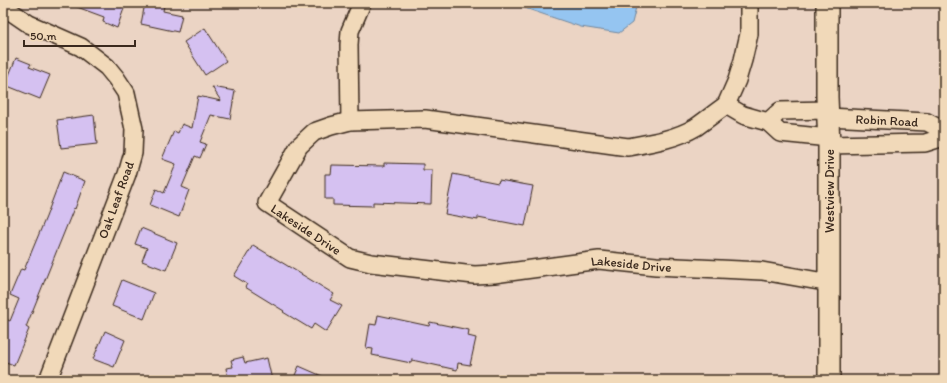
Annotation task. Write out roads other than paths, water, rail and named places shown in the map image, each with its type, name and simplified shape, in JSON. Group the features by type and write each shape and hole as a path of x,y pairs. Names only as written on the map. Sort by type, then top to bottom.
{"street":[{"path":"350,121 348,45 350,31 362,3"},
{"path":"749,3 748,40 737,80 726,105 743,115 768,122"},
{"name":"Westview Drive","path":"827,3 830,283 829,380"},
{"name":"Oak Leaf Road","path":"3,5 29,24 81,47 107,66 126,93 134,129 133,153 127,174 48,380"},
{"name":"Lakeside Drive","path":"726,105 695,127 673,137 652,143 628,147 425,119 350,121 314,132 299,146 267,203 350,258 371,263 474,274 494,274 599,260 656,266 762,271 830,283"},
{"name":"Robin Road","path":"944,131 926,122 780,111 768,122 780,133 829,142 925,143 944,137"}],"water":[{"path":"510,3 637,3 632,23 619,33 581,27"}]}
